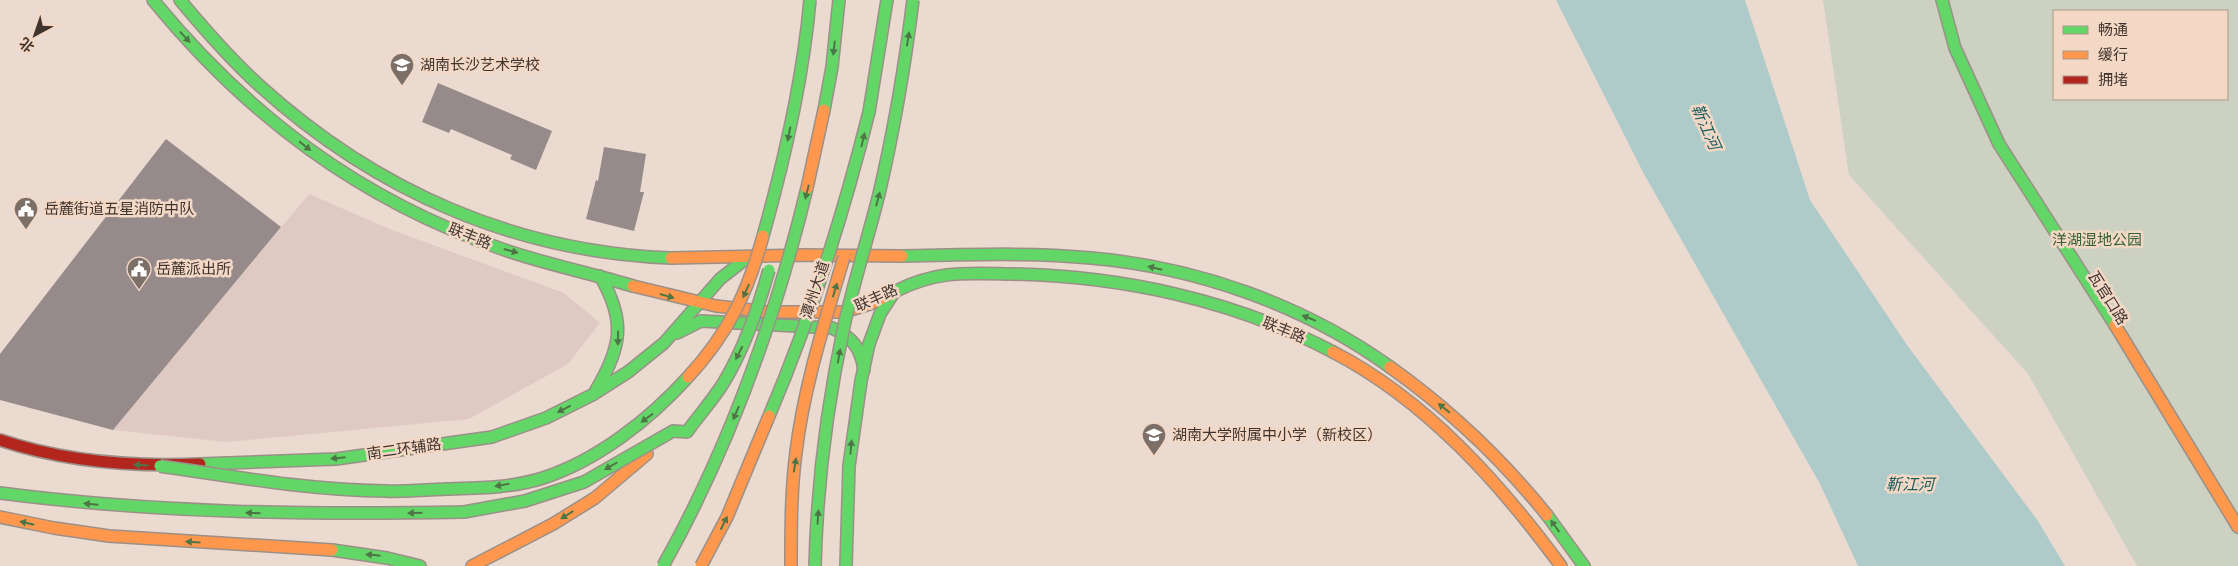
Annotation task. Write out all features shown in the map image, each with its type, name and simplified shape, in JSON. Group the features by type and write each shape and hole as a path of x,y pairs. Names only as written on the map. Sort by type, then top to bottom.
{"main road":[{"name":"联丰路","path":"153,0 210,64 255,106 331,166 367,188 416,213 493,246 698,304 745,311 838,312 857,309 914,280 941,274 1030,274 1087,278 1146,287 1210,302 1296,332 1346,360 1412,404 1496,484 1535,529 1561,566"},
{"name":"联丰路","path":"180,0 225,52 265,92 330,143 375,172 424,198 485,225 578,248 678,258 1001,254 1086,256 1153,267 1239,290 1318,322 1407,378 1455,417 1504,465 1545,512 1584,566"},
{"path":"799,140 810,0"},
{"path":"663,566 699,500 745,394 807,194 832,67 839,0"},
{"name":"潭州大道","path":"701,566 730,508 790,367 851,182 862,145 876,73 887,0"},
{"path":"815,566 821,480 839,352 852,291 879,195 903,69 913,0"},
{"path":"1942,0 1955,48 1999,144 2098,297 2238,527"},
{"name":"瓦官口路","path":"1950,0 1963,47 2004,137 2105,292 2238,512"},
{"path":"160,466 287,483 378,491 476,488 545,477 596,452 652,414 704,360 735,316 752,276 782,166 805,52"},
{"path":"877,150 903,69"},
{"path":"0,493 48,500 145,509 357,515 464,512 524,501 584,482 673,431 687,432 724,382 742,347 758,308 776,244"},
{"path":"790,566 793,478 803,410 816,350 847,247"},
{"name":"南二环辅路","path":"0,440 27,449 92,462 160,466 336,458 492,437 546,418 592,395 628,372 664,343 720,279 748,256"},
{"path":"592,395 609,370 618,348 618,310 612,294 600,276"},
{"path":"846,566 847,497 851,440 864,370 877,318 886,301 898,288"},
{"path":"664,343 682,329 701,321 832,328 845,333 856,344 863,355 864,370"},
{"path":"472,566 553,524 594,498 673,431"},
{"path":"0,517 54,529 145,539 291,547 386,556 420,566"}],"shaded area":[{"path":"309,194 392,230 564,293 600,323 568,364 469,419 227,442 113,430"}],"green space":[{"name":"洋湖湿地公园","path":"1823,0 2238,0 2238,566 2137,566 2028,374 1849,175"}],"water":[{"name":"靳江河","path":"1556,0 1745,0 1810,200 1907,345 2038,521 2065,566 1858,566 1820,484 1644,174"}],"building":[{"path":"438,83 552,131 536,170 510,159 512,155 451,129 449,133 422,122"},
{"name":"岳麓派出所","path":"166,139 281,227 113,430 0,400 0,354"},
{"path":"604,147 646,154 640,192 644,192 634,231 586,219 596,180 598,181"}],"traffic: fast":[{"path":"153,0 189,42 268,117 310,150 354,179 401,206 450,229 502,249 633,286"},
{"path":"180,0 218,44 260,86 305,123 351,156 400,185 450,209 503,229 557,243 613,253 671,258"},
{"path":"763,236 779,177 798,89 810,0"},
{"path":"824,110 832,67 839,0"},
{"path":"869,112 887,0"},
{"path":"815,566 824,445 838,356 848,309 890,146 913,0"},
{"path":"1942,0 1955,48 1999,144 2115,325"},
{"path":"769,416 799,342 825,266 869,112"},
{"path":"663,566 709,476 748,382 780,286 807,188"},
{"path":"902,256 997,254 1068,256 1170,270 1209,280 1285,308 1322,325 1390,367"},
{"path":"200,464 336,459 492,437 546,418 592,395 628,372 664,343 720,279 748,257"},
{"path":"464,512 525,501 584,482 673,431 687,432 732,369 750,328 769,270"},
{"path":"894,292 938,276 965,273 1053,276 1094,280 1176,294 1217,305 1257,318 1333,352"},
{"path":"596,390 611,360 616,347 618,333 614,306 600,276"},
{"path":"846,566 849,466 861,381 869,344 880,314 893,294"},
{"path":"677,333 701,321 832,328 850,339 858,349 864,370"},
{"path":"160,466 272,482 357,490 408,491 483,488 519,484 543,478 563,470 584,461 603,449 640,423 688,377"},
{"path":"0,493 58,500 173,509 289,513 464,512"},
{"path":"1547,515 1584,566"},
{"path":"332,550 387,558 420,566"}],"traffic: slow":[{"path":"807,188 824,110"},
{"path":"688,377 714,345 735,311 751,276 763,236"},
{"path":"671,258 803,255 902,256"},
{"path":"791,566 794,466 804,403 844,257"},
{"path":"633,286 716,306 768,312 844,312 870,304 894,292"},
{"path":"2115,325 2238,527"},
{"path":"1333,352 1399,394 1459,446 1513,504 1561,566"},
{"path":"1390,367 1433,400 1473,435 1493,454 1547,515"},
{"path":"701,566 727,517 769,416"},
{"path":"472,566 553,524 595,498 647,454"},
{"path":"0,517 54,528 109,536 332,550"}],"traffic: jam":[{"path":"0,440 74,458 124,464 200,464"}],"place":[{"name":"湖南长沙艺术学校","path":"402,86"},
{"name":"岳麓街道五星消防中队","path":"26,230"},
{"name":"岳麓派出所","path":"139,290"},
{"name":"湖南大学附属中小学（新校区）","path":"1154,456"}]}
